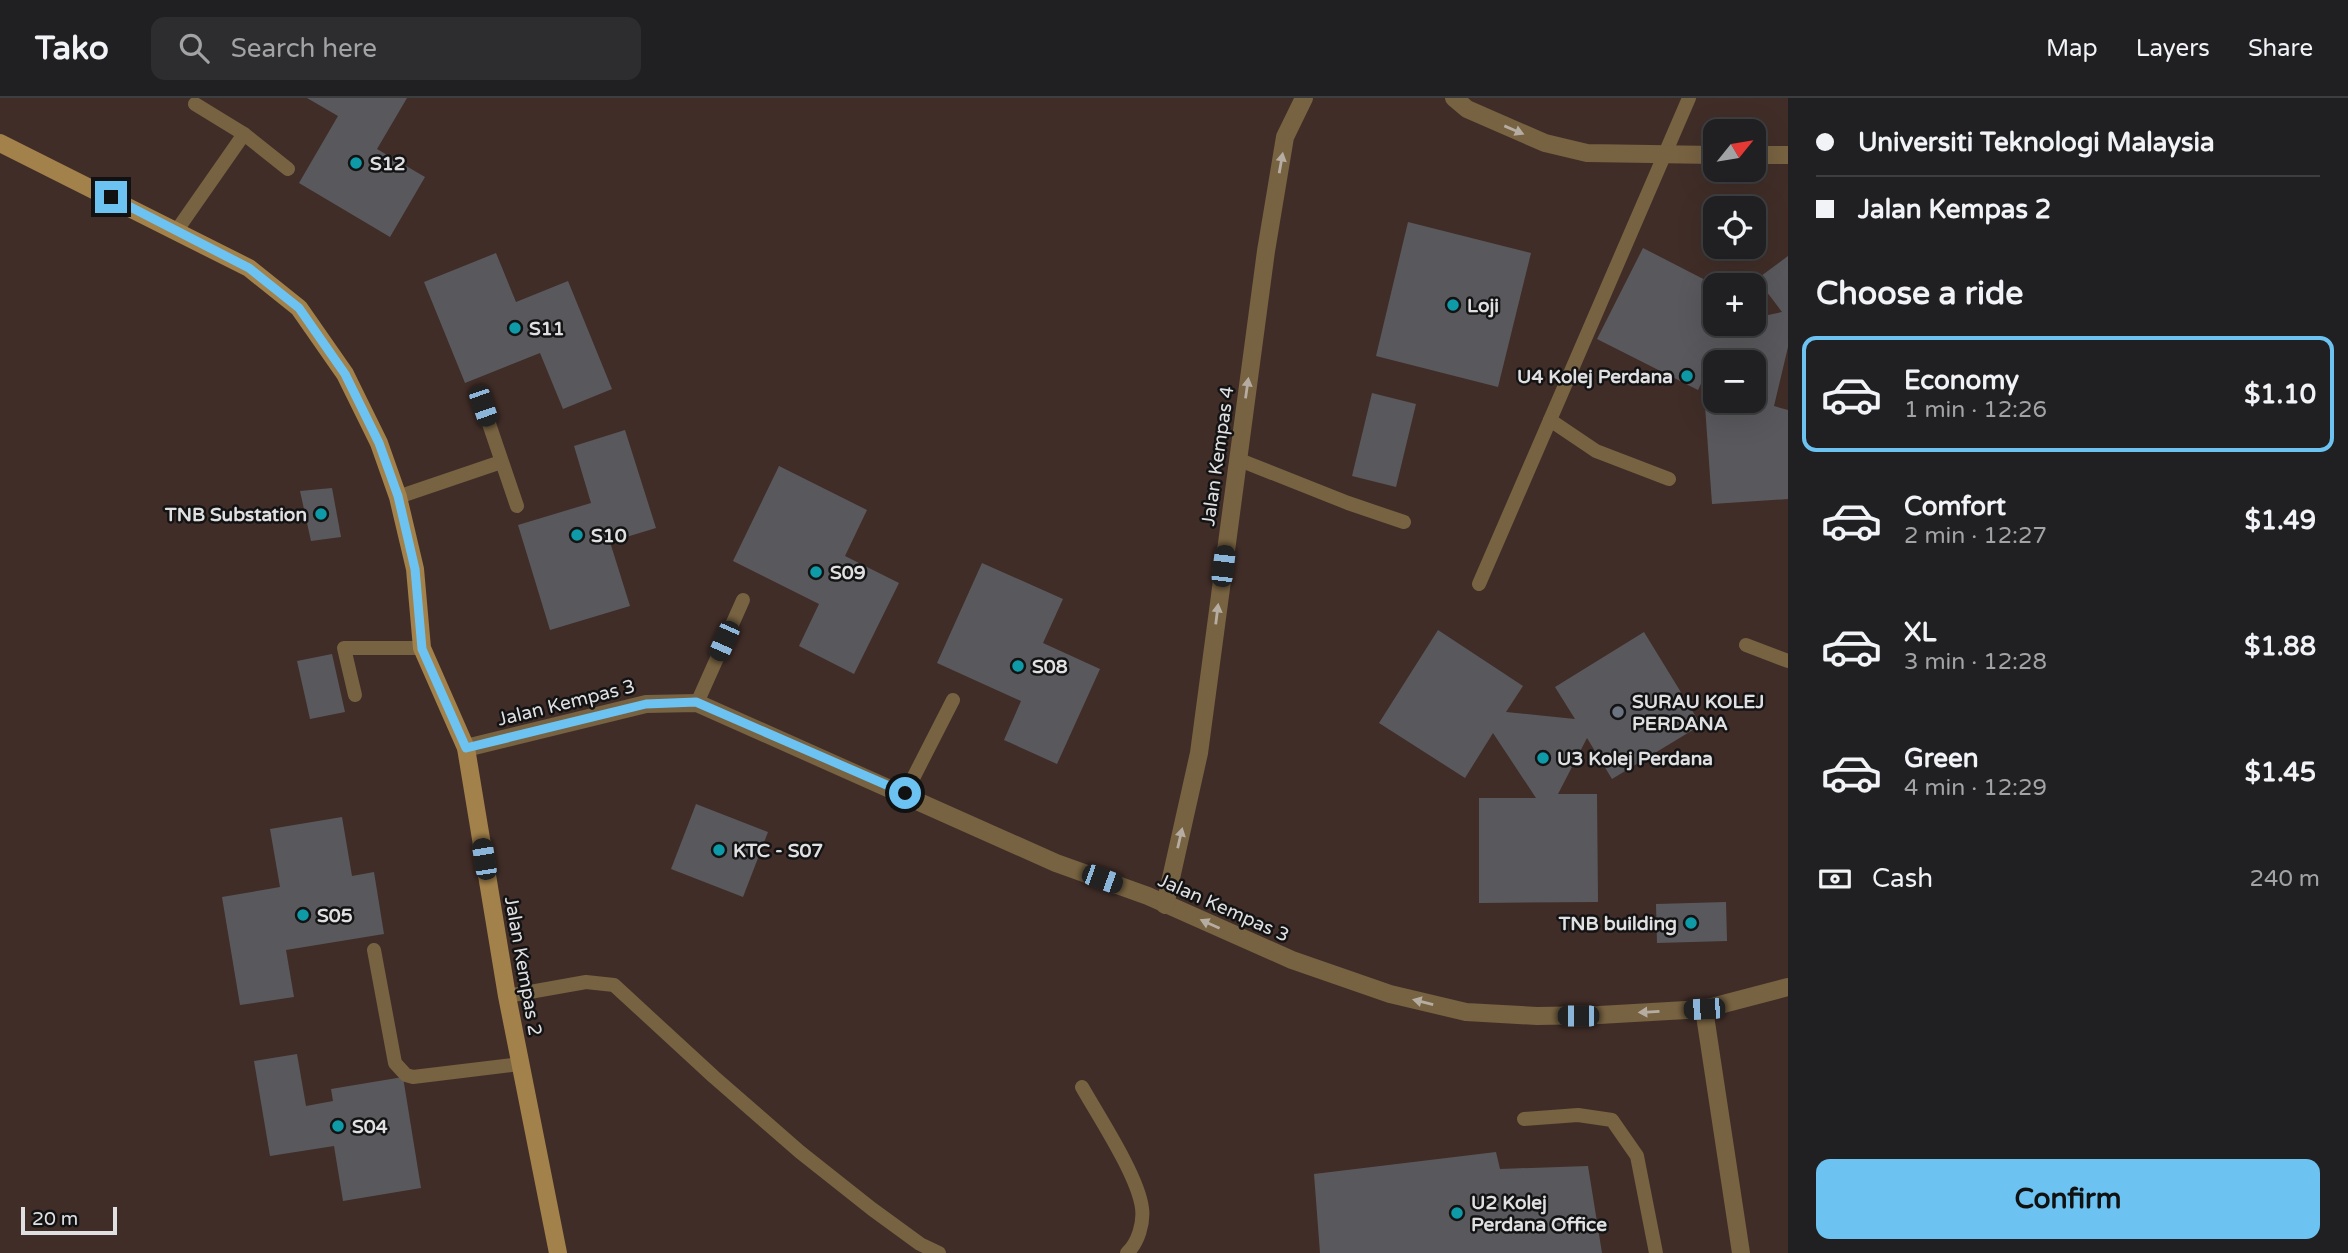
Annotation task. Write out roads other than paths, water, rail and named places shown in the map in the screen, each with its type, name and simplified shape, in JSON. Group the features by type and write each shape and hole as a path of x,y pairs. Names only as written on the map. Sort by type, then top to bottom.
{"street":[{"name":"Jalan Kempas 4","path":"1165,905 1199,753 1266,251 1285,137 1304,98"},
{"path":"1454,98 1468,109 1545,143 1587,153 1703,155"},
{"name":"Jalan Kempas 2","path":"0,143 249,268 299,308 345,374 379,443 398,496 415,569 422,649 466,748 507,996 558,1253"},
{"path":"1766,155 1788,155"},
{"name":"Jalan Kempas 3","path":"466,748 646,704 696,702 905,793 1056,863 1148,896 1292,960 1390,994 1466,1013 1598,1016 1704,1009 1788,987"},
{"path":"1704,1009 1741,1253"}],"lane":[{"path":"1479,584 1689,98"},
{"path":"195,104 244,134 288,170"},
{"path":"177,230 244,134"},
{"path":"483,406 517,506"},
{"path":"1550,420 1596,451 1668,479"},
{"path":"1237,459 1404,522"},
{"path":"398,496 501,461"},
{"path":"696,702 743,600"},
{"path":"1746,645 1788,661"},
{"path":"355,695 345,648 422,649"},
{"path":"905,793 953,700"},
{"path":"374,950 395,1063 406,1075 413,1077 520,1065"},
{"path":"507,996 586,982 614,985 713,1077 800,1152 920,1244 939,1253"},
{"path":"1082,1087 1132,1178 1142,1209 1140,1230 1133,1248 1127,1253"},
{"path":"1524,1119 1578,1115 1612,1120 1637,1156 1656,1253"}],"place":[{"name":"S12","path":"356,163"},
{"name":"Loji","path":"1453,305"},
{"name":"S11","path":"515,328"},
{"name":"U4 Kolej Perdana","path":"1687,376"},
{"name":"TNB Substation","path":"321,514"},
{"name":"S10","path":"577,535"},
{"name":"S09","path":"816,572"},
{"name":"S08","path":"1018,666"},
{"name":"SURAU KOLEJ PERDANA","path":"1618,712"},
{"name":"U3 Kolej Perdana","path":"1543,758"},
{"name":"KTC - S07","path":"719,850"},
{"name":"S05","path":"303,915"},
{"name":"TNB building","path":"1691,923"},
{"name":"S04","path":"338,1126"},
{"name":"U2 Kolej Perdana Office","path":"1457,1213"}]}
